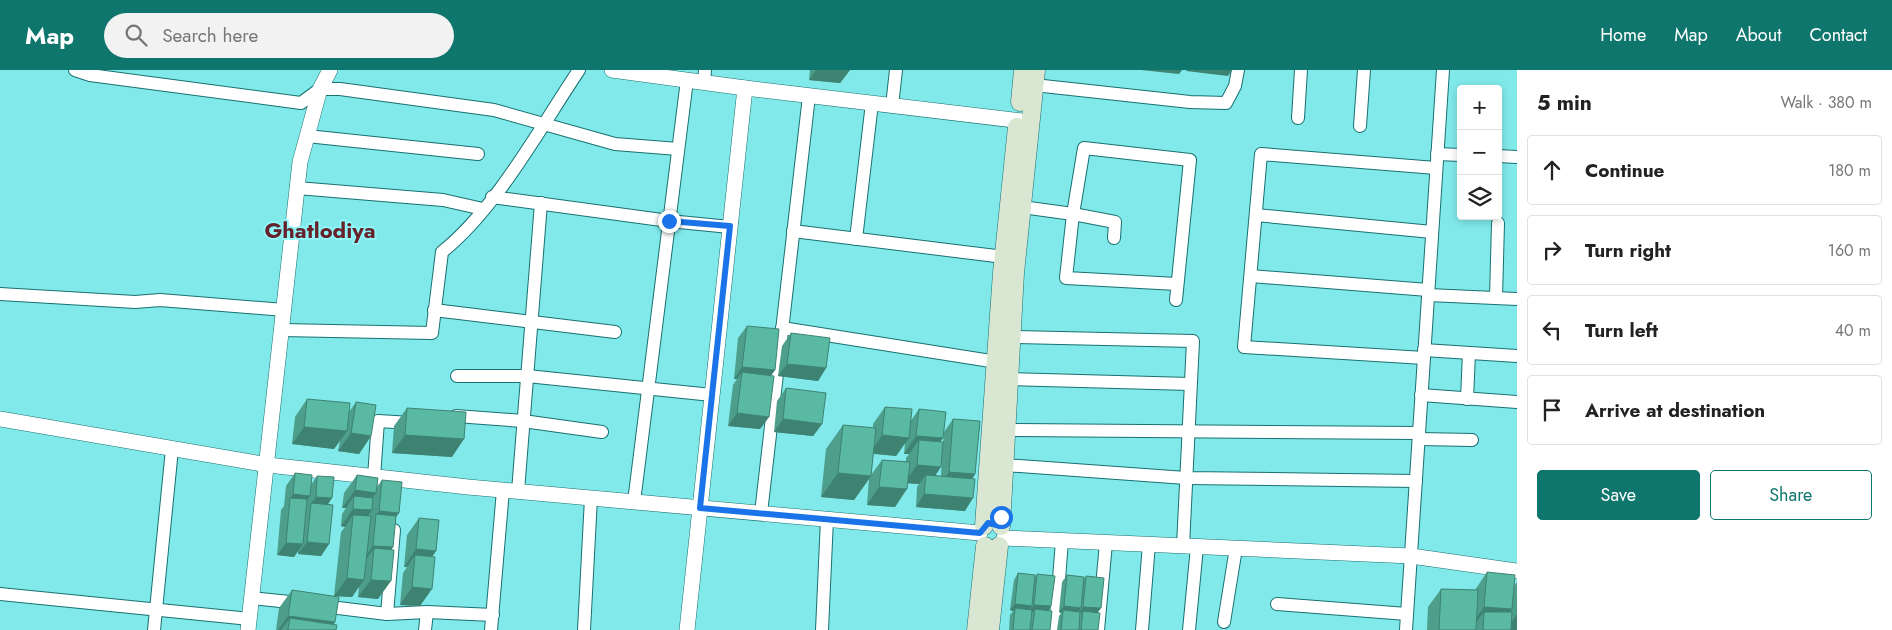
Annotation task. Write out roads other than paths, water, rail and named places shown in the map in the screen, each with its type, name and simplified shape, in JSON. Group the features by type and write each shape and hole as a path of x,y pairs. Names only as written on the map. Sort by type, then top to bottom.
{"main road":[{"path":"976,630 1004,465 1022,207 1023,70"},
{"path":"990,630 996,362 1004,257 1024,121 1035,77"}],"street":[{"path":"75,70 90,75 301,103 320,89 340,89 494,110 615,144 678,149"},
{"path":"0,594 157,610 249,624 300,162 320,89 330,70"},
{"path":"282,330 432,333 442,252 461,237 483,209 579,70"},
{"path":"612,70 687,80 705,76 745,88 1024,121"},
{"path":"892,106 896,70"},
{"path":"1035,77 1190,102 1226,103 1235,86 1238,70"},
{"path":"1298,118 1301,70"},
{"path":"1360,126 1364,70"},
{"path":"1406,630 1443,70"},
{"path":"634,502 687,80"},
{"path":"686,630 745,88"},
{"path":"761,513 809,96"},
{"path":"856,239 872,103"},
{"path":"307,136 478,154"},
{"path":"1176,300 1190,160 1084,148 1073,214 1066,278 1177,284"},
{"path":"1436,168 1261,154 1244,346 1517,356"},
{"path":"1437,154 1457,155"},
{"path":"1502,156 1517,157"},
{"path":"297,188 443,200 483,209"},
{"path":"492,197 669,221 730,226"},
{"path":"491,630 510,490 523,422 541,204"},
{"path":"1022,207 1115,222 1114,238"},
{"path":"1256,215 1432,232"},
{"path":"1496,298 1498,223"},
{"path":"793,231 1004,257"},
{"path":"1250,276 1517,299"},
{"path":"0,294 136,302 160,300 284,310"},
{"path":"434,310 615,332"},
{"path":"782,328 996,362"},
{"path":"1012,337 1192,341 1186,478 1190,546 1189,630"},
{"path":"1467,399 1469,353"},
{"path":"457,376 527,376 712,395"},
{"path":"1009,379 1190,384"},
{"path":"1421,395 1517,402"},
{"path":"446,426 455,426 456,416 602,432"},
{"path":"0,419 268,465 374,476 398,484 510,490 992,536 1106,543 1411,556 1517,572"},
{"path":"374,476 378,421 426,424"},
{"path":"1006,430 1188,430 1419,436 1472,440"},
{"path":"154,630 172,449"},
{"path":"1004,465 1186,478 1416,481"},
{"path":"584,630 591,498"},
{"path":"387,614 396,518"},
{"path":"822,630 827,519"},
{"path":"1055,630 1062,540"},
{"path":"1098,630 1106,543"},
{"path":"1142,630 1149,544"},
{"path":"1224,622 1236,548"},
{"path":"252,598 387,614 427,612 493,615"},
{"path":"1277,604 1407,614"},
{"path":"424,630 427,612"}],"district":[{"name":"Ghatlodiya","path":"320,230"}]}
